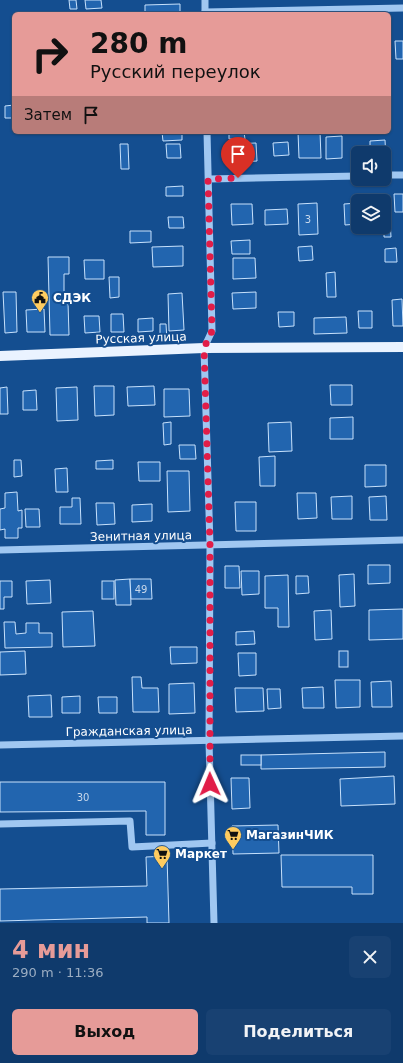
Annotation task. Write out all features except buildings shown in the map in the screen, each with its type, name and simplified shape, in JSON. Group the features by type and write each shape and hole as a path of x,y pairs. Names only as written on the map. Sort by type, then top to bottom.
{"main road":[{"name":"Русская улица","path":"0,356 204,348 403,347"}],"street":[{"path":"204,0 205,12"},
{"path":"245,12 403,8"},
{"path":"208,134 212,331 204,348 210,545 210,741 214,923"},
{"path":"391,175 403,174"},
{"path":"208,179 351,176"},
{"name":"Зенитная улица","path":"0,550 403,540"},
{"name":"Гражданская улица","path":"0,745 403,736"},
{"path":"0,824 130,821 132,847 212,843"}],"place":[{"name":"СДЭК","path":"40,313"},
{"name":"МагазинЧИК","path":"233,850"},
{"name":"Маркет","path":"162,869"}],"route":[{"path":"210,784 210,545 204,348 212,331 208,179 238,178"}]}
